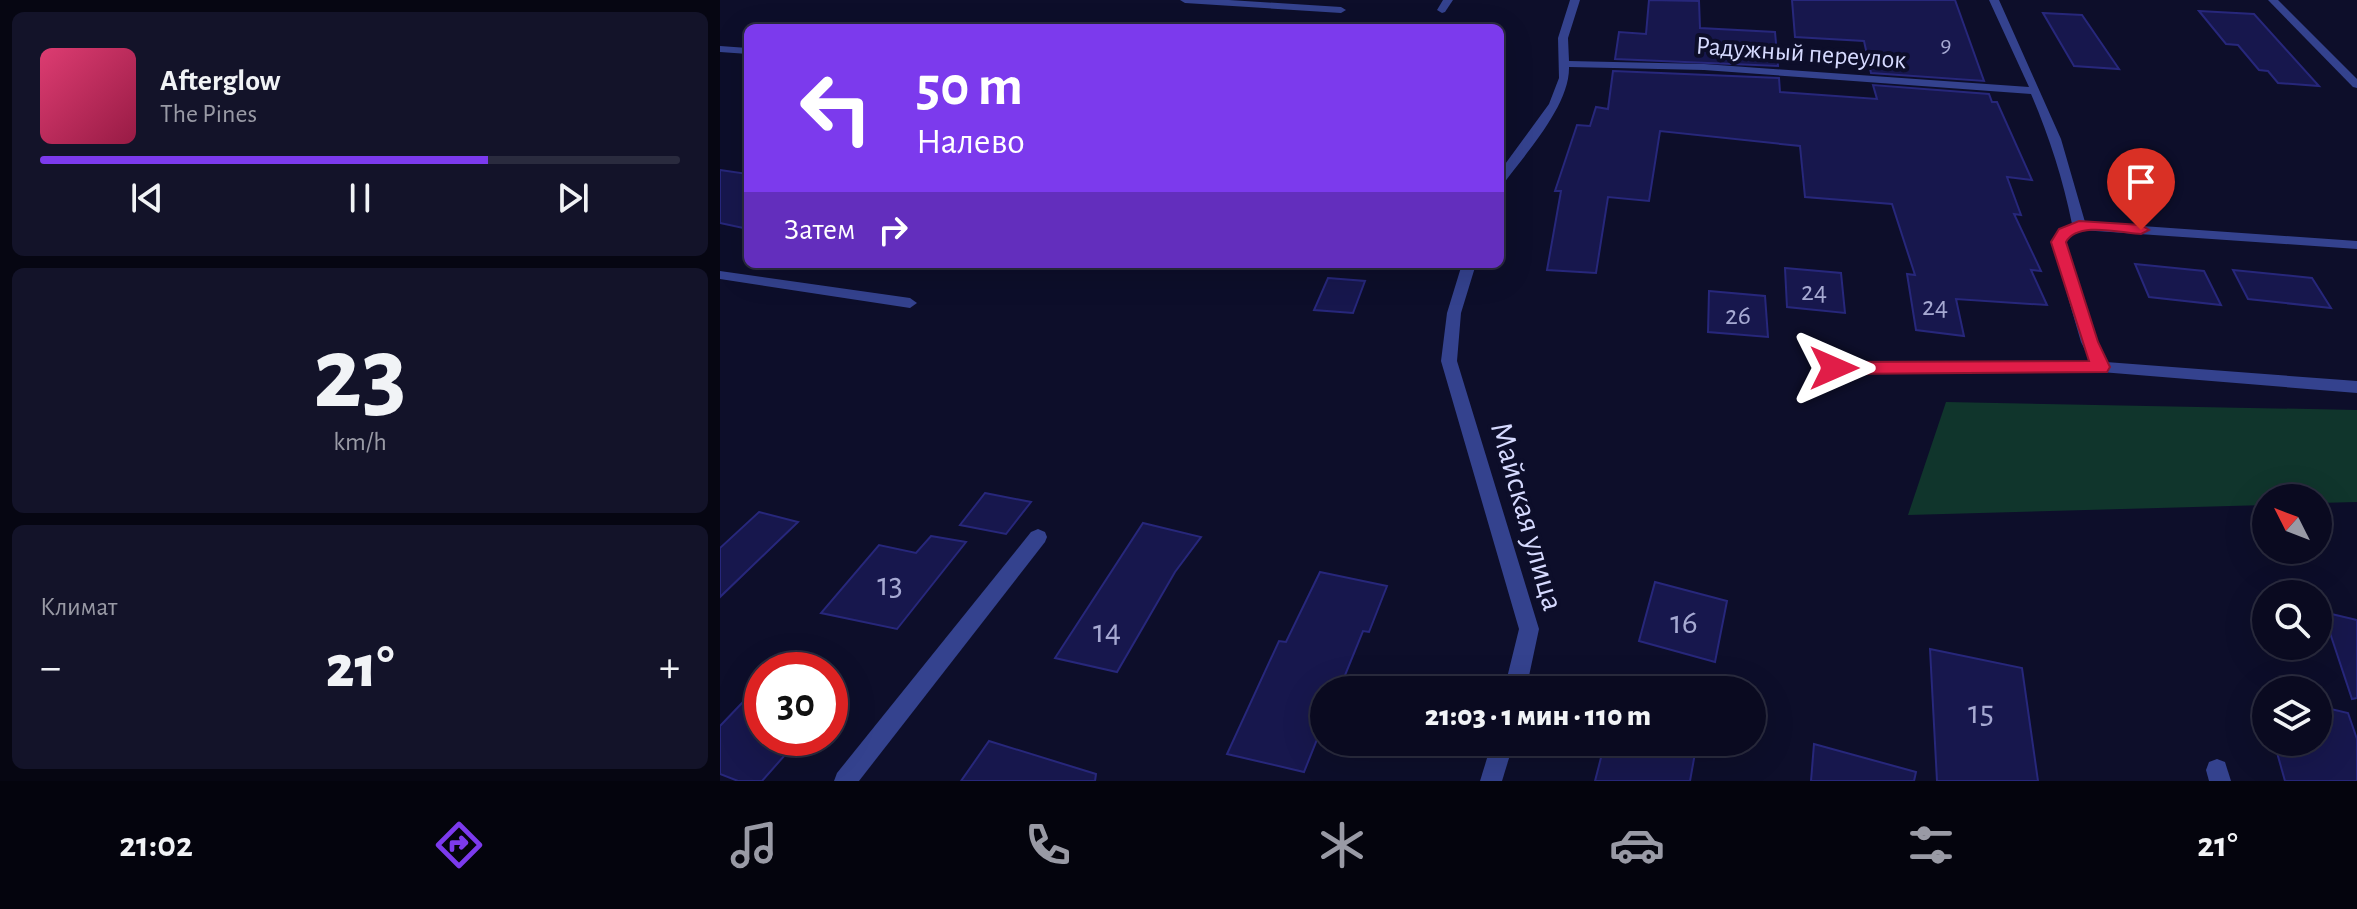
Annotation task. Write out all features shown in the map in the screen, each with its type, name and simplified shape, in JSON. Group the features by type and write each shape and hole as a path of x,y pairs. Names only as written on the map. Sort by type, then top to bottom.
{"street":[{"path":"1185,0 1341,10"},
{"path":"1442,10 1448,0"},
{"path":"1504,174 1554,104 1564,78 1563,38 1575,0"},
{"path":"1994,0 2035,91 2075,202 2079,226"},
{"path":"2273,0 2357,85"},
{"path":"720,49 744,51"},
{"name":"Радужный переулок","path":"1564,64 1704,67 2035,91"},
{"path":"2101,367 2089,342 2059,242 2064,232 2079,226 2357,245"},
{"name":"Майская улица","path":"1468,268 1454,313 1449,361 1529,629 1518,676"},
{"path":"720,275 910,303"},
{"path":"1834,368 2101,367 2357,387"},
{"path":"845,781 1038,537"},
{"path":"1491,781 1499,756"}],"green space":[{"path":"1946,402 2357,410 2357,502 2332,503 2332,484 2252,484 2252,505 1908,515"}],"building":[{"path":"1649,0 1699,1 1700,28 1775,32 1778,66 1615,59 1619,32 1646,34"},
{"path":"1792,0 1955,0 1984,81 1871,73 1864,41 1795,37"},
{"path":"2199,11 2254,14 2319,86 2278,83 2268,71 2259,70 2238,45 2226,44"},
{"path":"2043,13 2082,15 2119,69 2074,66"},
{"path":"1613,71 1779,78 1780,92 1877,99 1873,85 1989,94 1992,102 1997,102 2032,180 2007,177 2021,215 2014,214 2041,271 2031,270 2047,305 1956,299 1964,336 1916,330 1907,274 1915,275 1892,204 1805,197 1800,146 1660,131 1649,201 1608,197 1596,273 1547,270 1561,191 1555,191 1577,125 1590,126 1596,107 1608,109"},
{"path":"720,170 744,173 744,228 720,223"},
{"path":"2135,264 2204,271 2221,305 2149,297"},
{"path":"1785,268 1841,273 1845,313 1787,307"},
{"path":"2233,270 2312,278 2331,308 2248,299"},
{"path":"1328,278 1365,281 1353,313 1314,310"},
{"path":"1709,291 1765,296 1768,337 1708,332"},
{"path":"985,493 1031,502 1006,534 960,525"},
{"path":"759,512 798,522 720,597 720,548"},
{"path":"1143,523 1201,537 1175,572 1117,672 1055,658"},
{"path":"931,536 966,542 897,629 821,613 879,545 916,553"},
{"path":"1320,572 1387,586 1369,632 1363,631 1345,676 1310,676 1310,756 1304,772 1227,754 1279,641 1286,642"},
{"path":"1655,582 1727,601 1715,662 1639,641"},
{"path":"2332,614 2357,620 2357,698 2352,699 2332,639"},
{"path":"1930,649 2022,668 2038,781 1937,781"},
{"path":"744,701 744,756 784,756 762,781 738,781 720,774 720,726"},
{"path":"2332,709 2348,713 2357,739 2357,781 2285,781 2278,756 2332,756"},
{"path":"989,741 1096,774 1095,781 961,781"},
{"path":"1814,744 1916,772 1914,781 1811,781"},
{"path":"1601,756 1694,756 1690,781 1595,781"}],"route":[{"path":"1834,368 2101,367 2089,342 2059,242 2064,232 2079,226 2141,230"}]}
